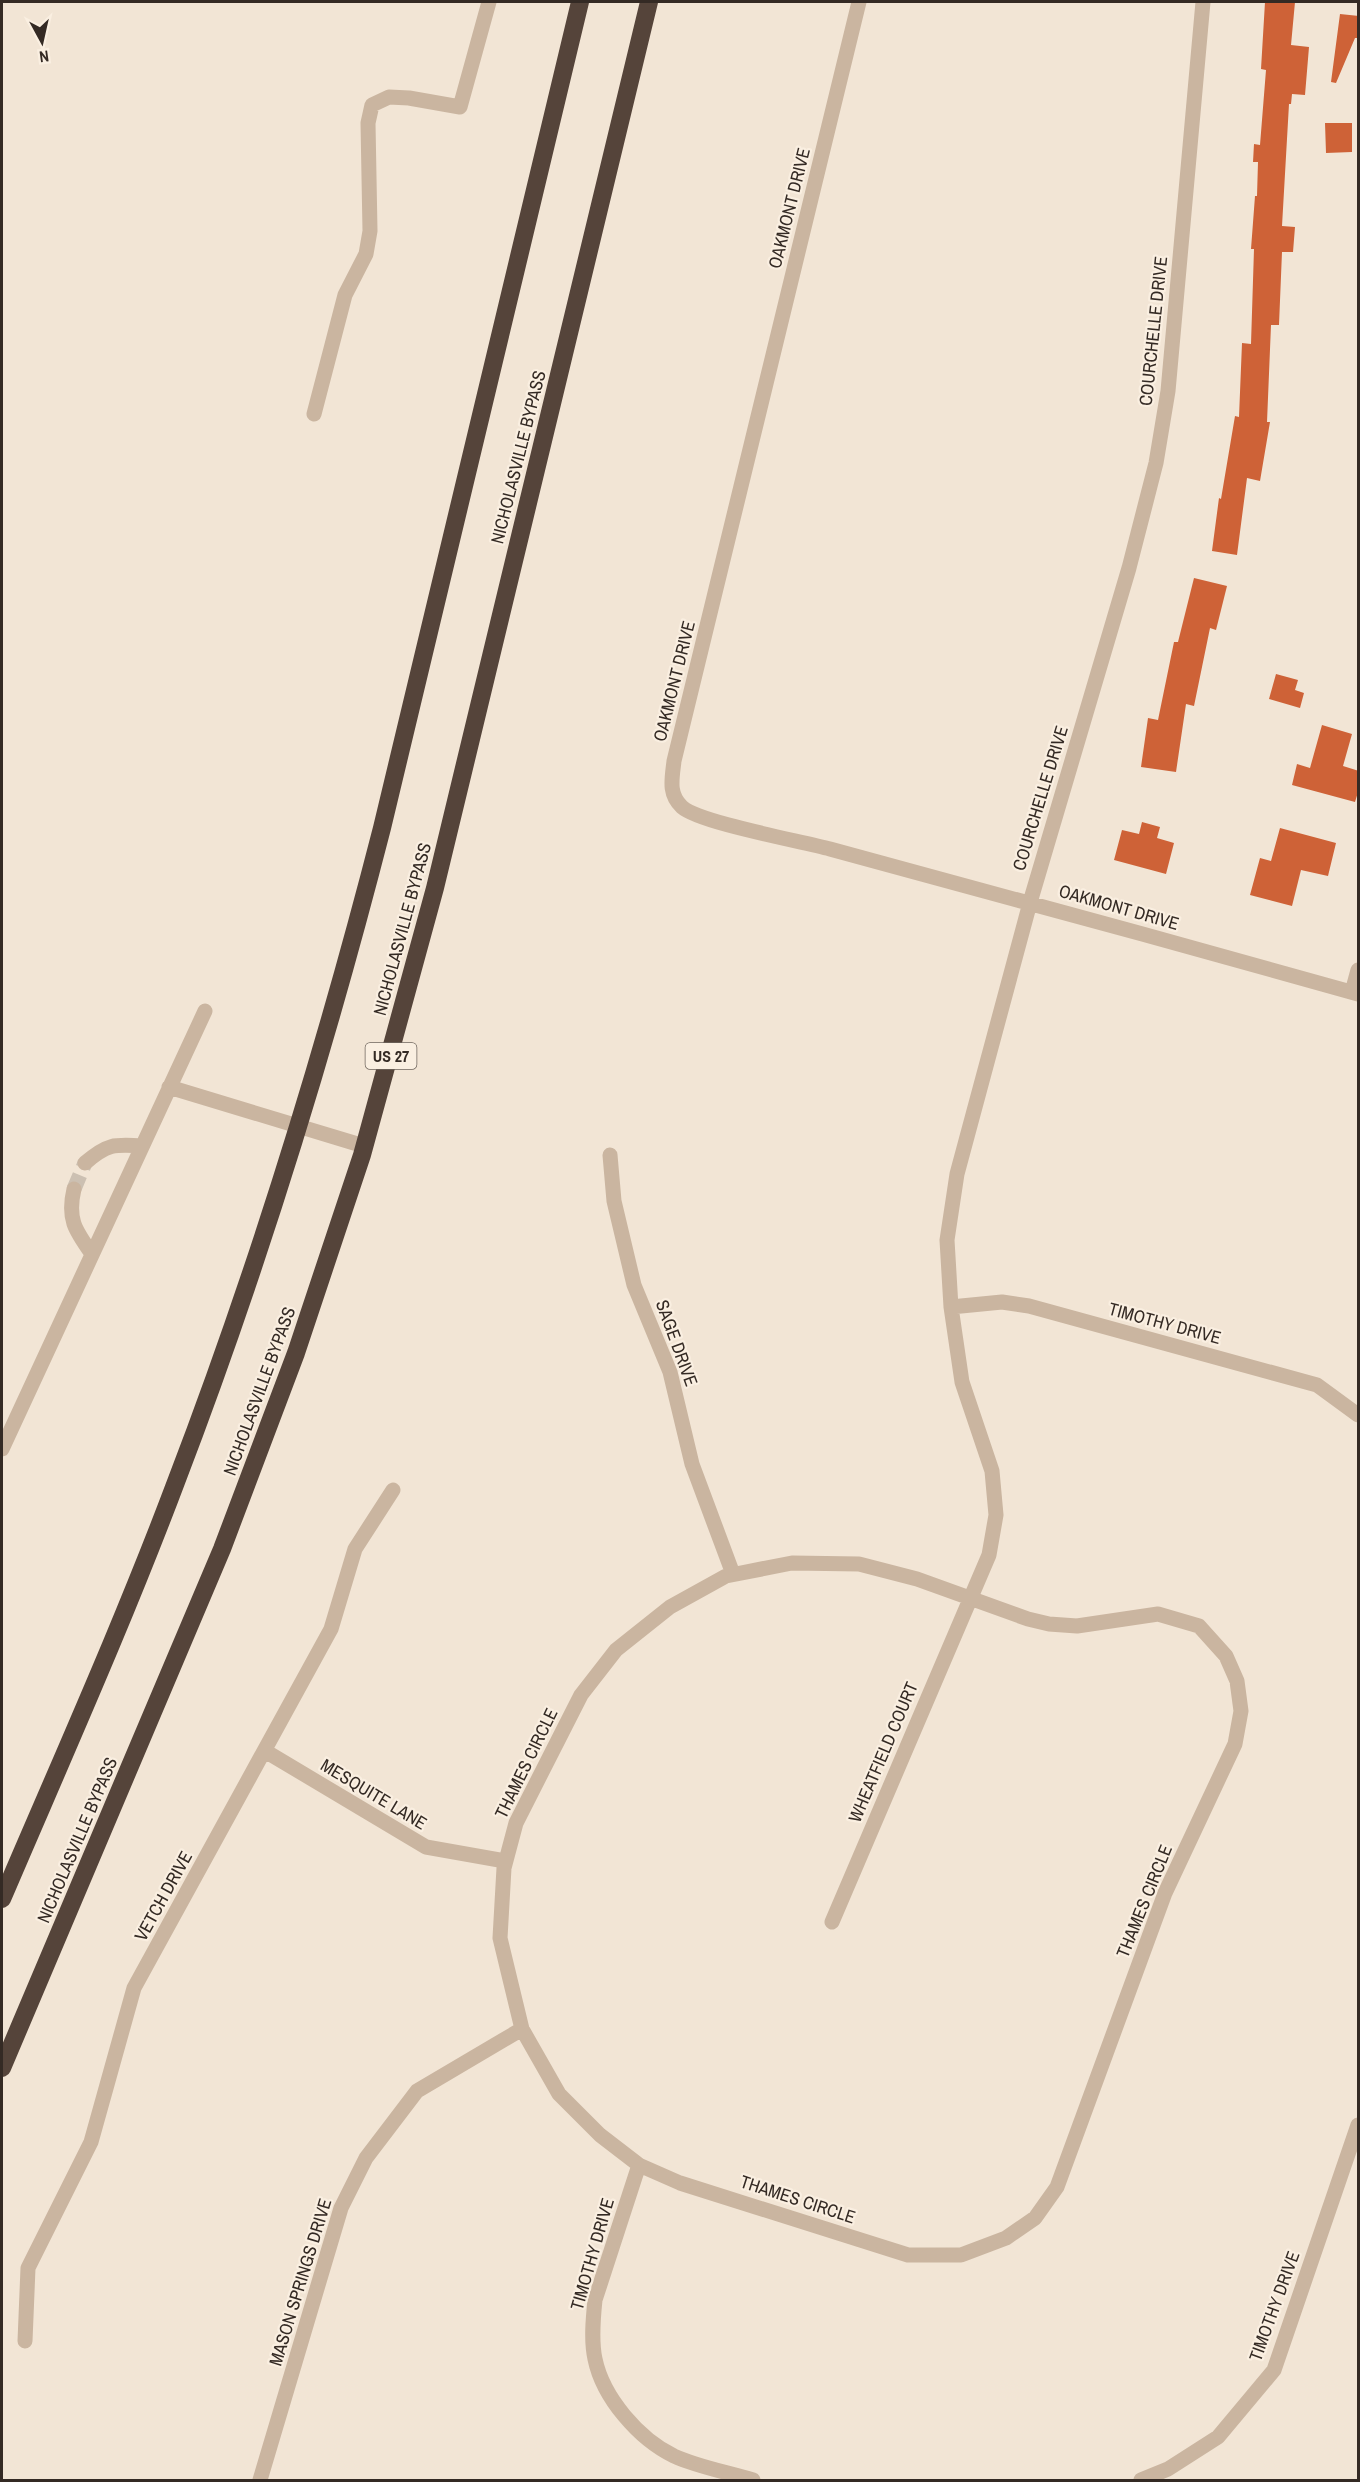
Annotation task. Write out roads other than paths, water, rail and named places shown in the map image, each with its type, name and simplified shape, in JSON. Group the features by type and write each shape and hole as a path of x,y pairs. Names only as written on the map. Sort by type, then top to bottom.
{"highway":[{"path":"2,1899 119,1625 176,1483 245,1293 299,1128 347,963 388,805 580,2"},
{"name":"NICHOLASVILLE BYPASS","path":"2,2068 168,1681 226,1538 296,1353 364,1146 435,888 649,2"}],"street":[{"path":"314,414 345,295 366,254 370,231 368,123 372,105 389,98 409,98 460,108 489,2"},
{"name":"OAKMONT DRIVE","path":"859,2 677,750 671,787 673,797 683,809 709,820 799,841 1030,902 1355,993"},
{"name":"COURCHELLE DRIVE","path":"971,1598 989,1555 996,1515 992,1472 962,1382 951,1307 948,1240 957,1174 1030,902 1129,568 1155,463 1168,391 1203,2"},
{"path":"1355,993 1359,970"},
{"path":"2,1449 205,1011"},
{"path":"169,1087 364,1146"},
{"path":"85,1163 102,1148 122,1144 142,1146"},
{"name":"SAGE DRIVE","path":"610,1155 614,1201 634,1285 670,1372 692,1464 732,1574"},
{"path":"74,1189 70,1208 77,1232 92,1254"},
{"name":"TIMOTHY DRIVE","path":"951,1307 1002,1302 1029,1306 1317,1385 1359,1414"},
{"name":"VETCH DRIVE","path":"25,2341 28,2268 91,2142 134,1988 331,1629 355,1548 393,1490"},
{"name":"THAMES CIRCLE","path":"792,1563 860,1564 918,1579 971,1598 1028,1619 1049,1624 1077,1626 1158,1614 1199,1626 1226,1656 1236,1681 1241,1711 1235,1744 1165,1893 1058,2187 1035,2218 1006,2238 961,2254 908,2255 680,2182 639,2165 600,2135 559,2094 522,2029 500,1938 505,1861 516,1823 581,1695 616,1650 670,1607 726,1576 792,1563"},
{"name":"WHEATFIELD COURT","path":"832,1922 971,1598"},
{"name":"MESQUITE LANE","path":"264,1751 426,1847 505,1861"},
{"name":"MASON SPRINGS DRIVE","path":"260,2481 341,2208 366,2158 417,2091 522,2029"},
{"name":"TIMOTHY DRIVE","path":"1141,2481 1168,2469 1218,2437 1274,2370 1359,2125"},
{"name":"TIMOTHY DRIVE","path":"639,2165 595,2300 592,2321 595,2360 612,2400 639,2433 674,2456 753,2481"}],"tunnel":[{"path":"74,1189 85,1163"}]}
